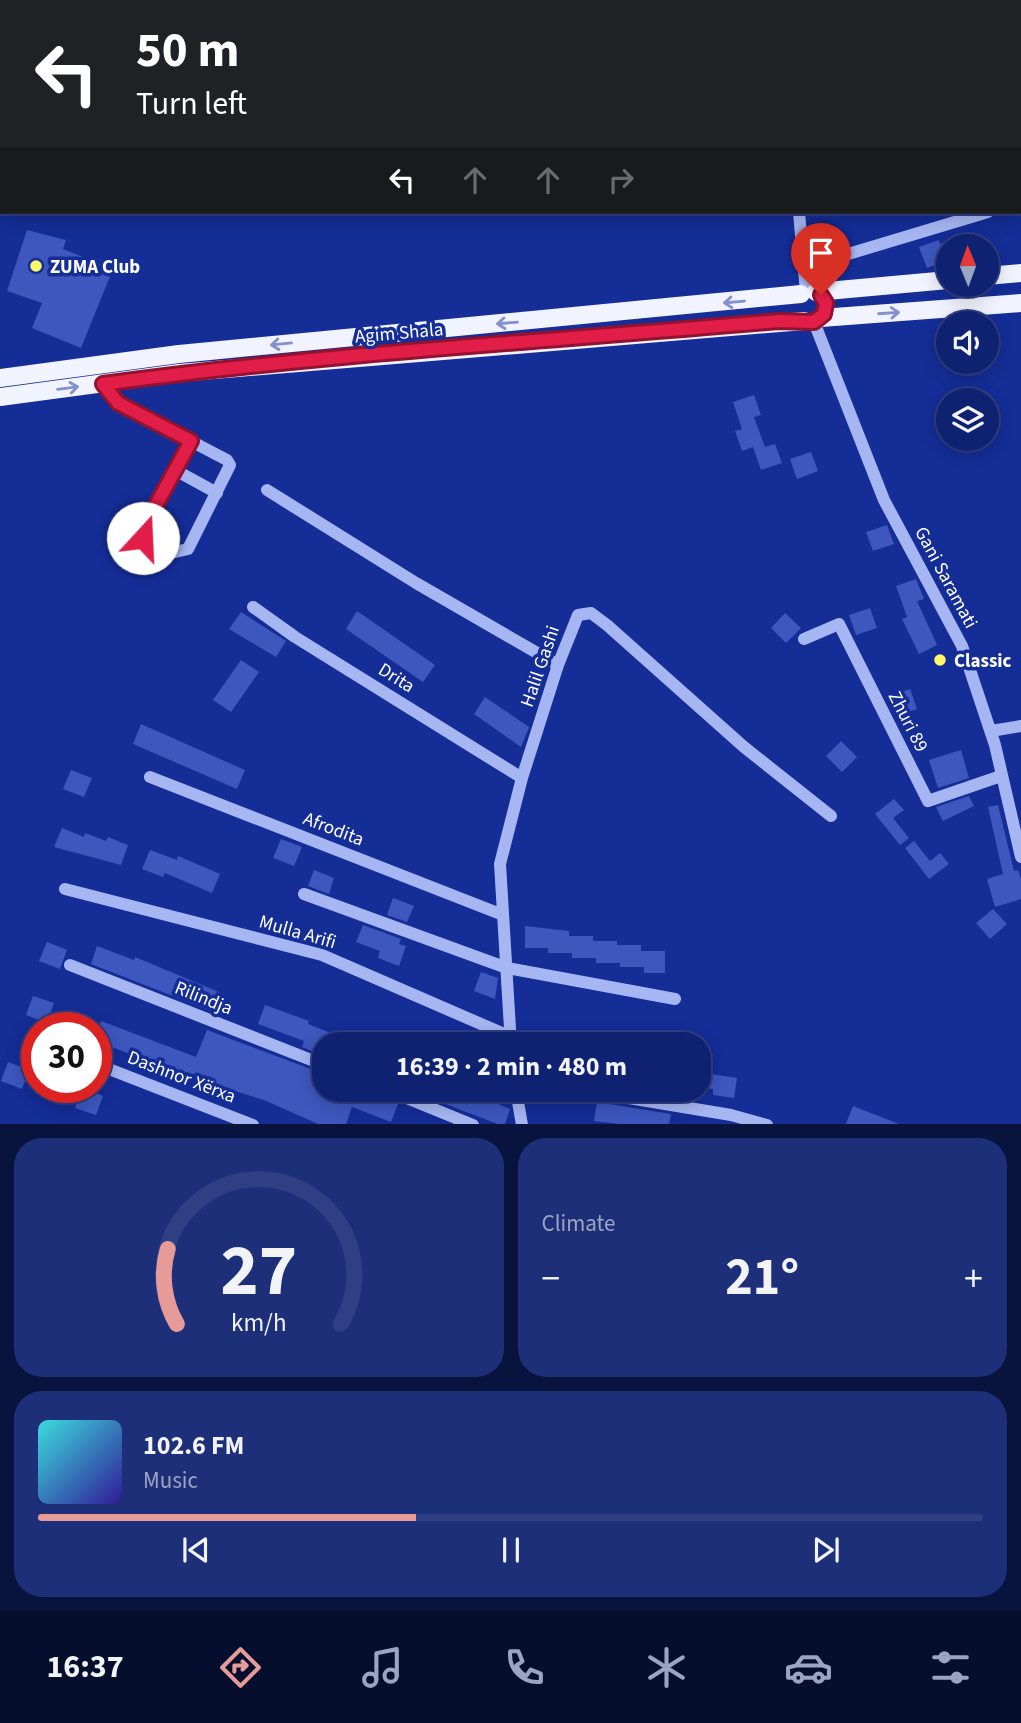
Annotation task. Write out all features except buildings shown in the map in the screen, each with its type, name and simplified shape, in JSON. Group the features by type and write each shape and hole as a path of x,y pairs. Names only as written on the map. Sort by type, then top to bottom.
{"main road":[{"path":"999,275 1021,273"},
{"name":"Agim Shala","path":"0,378 179,354 936,281"},
{"path":"808,293 826,303 813,320 798,317 795,307 808,293"},
{"name":"Agim Shala","path":"0,397 179,373 470,346 1021,303"}],"street":[{"path":"799,214 808,293"},
{"path":"805,267 981,214"},
{"name":"Gani Saramati","path":"813,320 835,369 875,480 962,646 991,732 1020,849"},
{"path":"103,384 118,403 191,441 230,465 184,553 175,552 143,538 144,527 191,441"},
{"path":"175,470 217,493"},
{"path":"267,490 416,583 558,665"},
{"name":"Drita","path":"253,607 295,637 522,778"},
{"name":"Halil Gashi","path":"511,1032 500,864 522,778 558,665 578,615 591,614 744,747 831,816"},
{"name":"Zhuri 89","path":"804,639 839,624 928,801 1001,776"},
{"path":"991,732 1021,726"},
{"name":"Afrodita","path":"150,777 503,915"},
{"name":"Mulla Arifi","path":"65,889 322,955 491,1032"},
{"path":"304,894 508,968 675,999"},
{"name":"Rilindja","path":"70,965 312,1060"},
{"name":"Dashnor Xërxa","path":"112,1070 250,1124"},
{"path":"416,1102 471,1124"},
{"path":"518,1102 523,1124"},
{"path":"653,1102 731,1115 763,1124"}],"place":[{"name":"ZUMA Club","path":"36,266"},
{"name":"Classic","path":"940,660"}],"route":[{"path":"143,538 144,527 191,441 118,403 108,394 103,384 179,373 470,346 778,321 812,322 821,318 826,309 821,295"}]}
